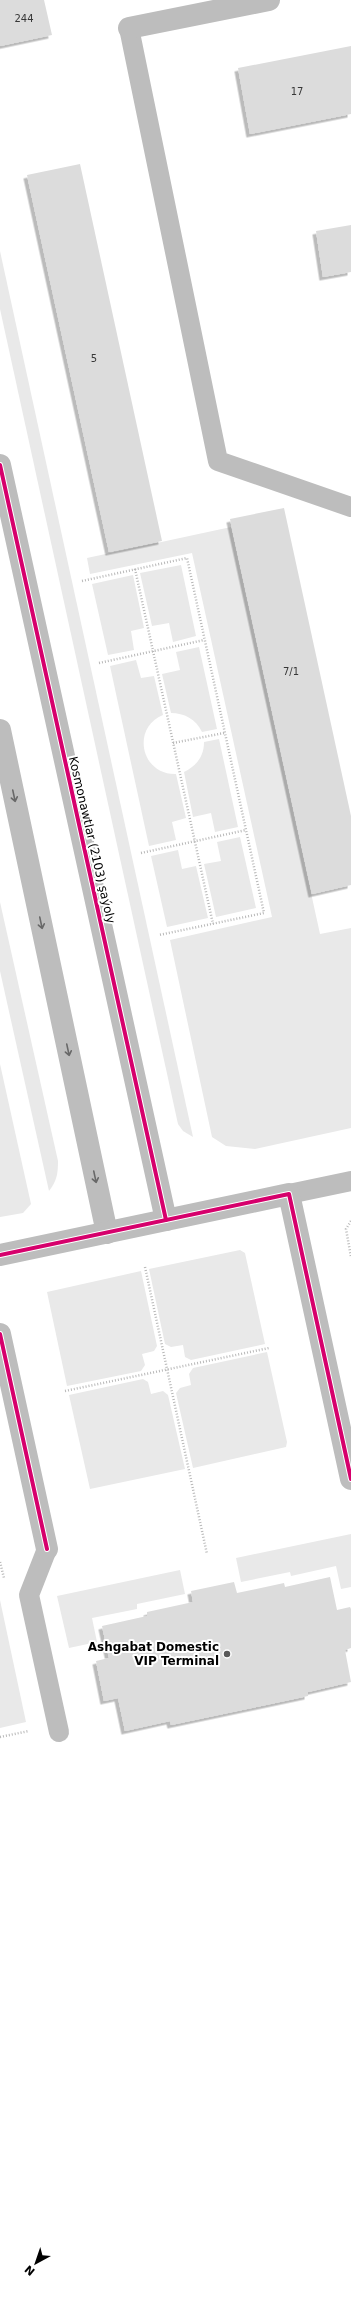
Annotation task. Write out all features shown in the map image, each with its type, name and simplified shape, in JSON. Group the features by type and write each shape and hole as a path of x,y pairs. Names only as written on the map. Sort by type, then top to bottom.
{"street":[{"path":"129,28 269,0"},
{"name":"Kosmonawtlar (2103) şaýoly","path":"0,465 166,1220"},
{"path":"0,730 4,765 107,1233"},
{"path":"0,1256 289,1194 351,1479"},
{"path":"0,1334 47,1549"}],"lane":[{"path":"129,28 218,461 351,507"},
{"path":"289,1194 351,1181"},
{"path":"47,1549 29,1595 59,1732"}],"path":[{"path":"82,581 187,558 264,913 159,935"},
{"path":"136,569 213,924"},
{"path":"99,663 204,640"},
{"path":"174,743 224,733"},
{"path":"141,853 246,830"},
{"path":"351,1221 346,1229 351,1257"},
{"path":"145,1267 207,1554"},
{"path":"65,1391 269,1348"}],"shaded area":[{"path":"0,251 193,1137 183,1131 178,1124 0,309"},
{"path":"231,527 320,934 351,928 351,1128 255,1149 226,1146 212,1137 170,940 272,917 192,553 90,574 87,558"},
{"path":"181,565 196,636 173,642 169,623 152,626 140,573"},
{"path":"133,575 144,628 131,631 134,650 108,655 92,584"},
{"path":"199,647 217,729 202,732 193,720 180,714 171,713 162,674 180,670 176,652"},
{"path":"136,660 141,678 154,676 163,715 153,721 147,730 144,740 144,750 148,759 155,767 164,772 176,774 186,818 172,822 176,840 149,846 110,666"},
{"path":"219,739 238,827 215,832 211,813 193,817 184,772 196,764 201,757 204,742"},
{"path":"240,837 256,908 216,917 204,864 221,861 217,842"},
{"path":"178,850 182,869 196,866 208,918 167,927 151,856"},
{"path":"0,902 58,1161 58,1169 54,1184 49,1191 0,971"},
{"path":"0,1064 31,1204 23,1213 0,1217"},
{"path":"240,1250 245,1253 265,1344 191,1360 185,1357 183,1345 171,1347 165,1344 149,1269"},
{"path":"141,1271 157,1346 154,1351 142,1354 145,1365 141,1371 67,1386 47,1292"},
{"path":"267,1352 287,1442 286,1447 193,1468 176,1393 180,1388 191,1385 189,1374 193,1368"},
{"path":"143,1379 148,1382 151,1394 163,1391 168,1395 185,1469 90,1489 69,1395"},
{"path":"351,1534 351,1587 341,1589 336,1566 291,1576 290,1572 241,1582 236,1558"},
{"path":"180,1570 185,1594 137,1604 137,1609 92,1618 97,1642 69,1648 57,1596"},
{"path":"0,1600 26,1722 0,1728"}],"building":[{"path":"0,0 44,0 52,35 0,46"},
{"path":"351,46 351,114 250,134 238,68"},
{"path":"80,164 162,541 109,552 27,175"},
{"path":"351,225 351,272 323,277 316,231"},
{"path":"284,508 351,816 351,885 312,894 230,519"},
{"name":"Ashgabat Domestic VIP Terminal","path":"330,1577 337,1610 350,1607 351,1609 351,1648 345,1650 351,1682 308,1692 308,1696 171,1725 170,1721 125,1731 118,1698 104,1701 96,1661 109,1658 102,1626 147,1616 147,1612 193,1602 191,1591 234,1582 237,1593 284,1583 285,1587"}],"cycle path":[{"path":"0,465 166,1220"},
{"path":"0,1255 289,1194 351,1479"},
{"path":"0,1334 47,1549"}],"place":[{"name":"Ashgabat Domestic VIP Terminal","path":"227,1654"}]}
